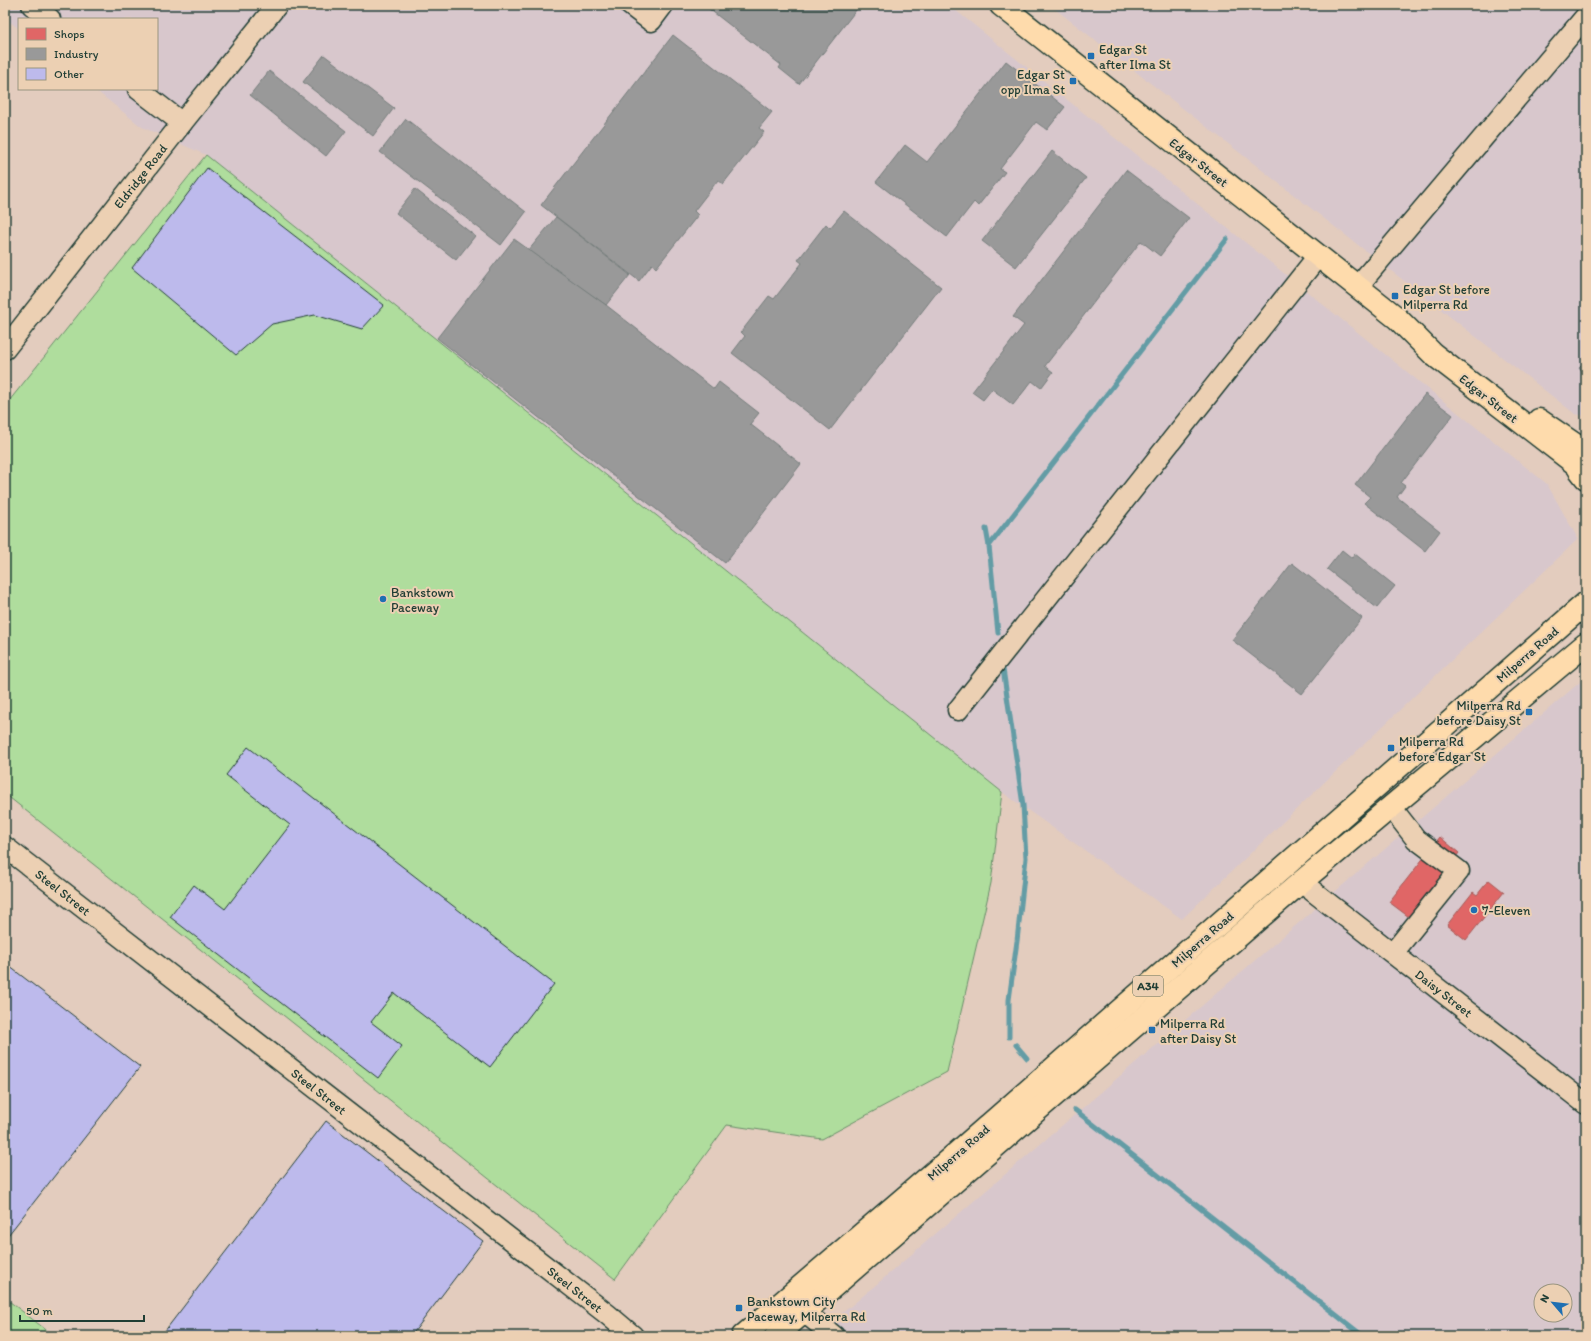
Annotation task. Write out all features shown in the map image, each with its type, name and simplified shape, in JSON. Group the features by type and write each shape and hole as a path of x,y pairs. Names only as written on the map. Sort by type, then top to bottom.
{"main road":[{"name":"Edgar Street","path":"1001,5 1397,318 1433,354 1584,461"},
{"name":"Milperra Road","path":"743,1336 959,1151 1586,603"},
{"name":"Milperra Road","path":"776,1336 1301,882 1586,644"}],"street":[{"path":"32,5 49,18"},
{"name":"Eldridge Road","path":"5,349 182,123 277,5"},
{"path":"630,5 650,21 663,5"},
{"path":"1357,287 1586,16"},
{"path":"139,90 182,123"},
{"path":"958,710 1318,256"},
{"path":"1391,807 1416,839 1459,871 1393,953"},
{"name":"Steel Street","path":"5,847 607,1314 633,1336"},
{"name":"Daisy Street","path":"1301,882 1586,1104"},
{"path":"804,1312 834,1336"}],"shaded area":[{"path":"5,5 949,5 1547,484 1578,539 1182,919 1002,792 206,155 142,127 95,90 158,90 158,18 18,18 18,28 5,18"},
{"path":"1050,5 1586,5 1586,416 1575,414"},
{"path":"1586,677 1586,1336 814,1336 857,1301"}],"green space":[{"name":"Bankstown Paceway","path":"206,155 1002,792 991,883 947,1072 822,1139 727,1125 615,1279 5,794 5,406"},
{"path":"5,1298 54,1336 5,1336"}],"building: Shops":[{"path":"1440,837 1459,853 1409,917 1389,902"},
{"name":"7-Eleven","path":"1489,880 1504,892 1466,940 1447,925 1473,892 1477,895"}],"building: Industry":[{"path":"704,5 860,5 799,84 779,68 781,65"},
{"path":"673,35 772,112 759,128 764,132 723,184 718,180 694,211 698,215 656,268 652,264 639,281 541,205"},
{"path":"324,55 394,108 373,136 303,82"},
{"path":"1006,61 1065,107 1047,130 1036,122 1000,169 1005,172 978,206 974,202 947,237 876,182 905,145 927,162"},
{"path":"269,71 346,131 326,156 250,95"},
{"path":"406,119 526,212 501,245 380,152"},
{"path":"1052,151 1086,178 1016,267 982,241"},
{"path":"1126,170 1189,218 1160,256 1141,241 1045,366 1053,372 1041,388 1032,381 1013,405 992,389 983,400 972,392 1024,325 1013,317"},
{"path":"415,189 475,236 456,260 396,213"},
{"path":"844,211 941,287 830,430 732,353 745,336 741,332 769,296 774,299 802,263 798,260 826,224 830,228"},
{"path":"556,217 630,275 606,305 528,251"},
{"path":"514,239 606,305 714,389 719,382 759,413 750,424 801,464 725,563 437,338"},
{"path":"1586,360 1586,376 1579,367"},
{"path":"1425,394 1453,415 1401,483 1405,486 1397,497 1440,531 1425,551 1364,503 1370,497 1355,485"},
{"path":"1342,550 1352,558 1355,554 1395,586 1377,608 1327,569"},
{"path":"1292,563 1362,618 1302,694 1232,640"}],"building: Other":[{"path":"207,168 384,305 362,329 315,315 272,324 236,355 132,268"},
{"path":"248,747 554,984 490,1067 394,993 371,1022 402,1046 378,1078 170,917 194,885 225,909 290,825 226,775"},
{"path":"5,963 140,1067 5,1239"},
{"path":"326,1121 483,1241 411,1336 161,1336"}],"waterway":[{"path":"989,546 1227,239"},
{"path":"986,529 998,633"},
{"path":"1003,669 1023,805 1026,858 1009,1000 1009,1037"},
{"path":"1016,1045 1027,1058"},
{"path":"1075,1110 1363,1336"}],"place":[{"name":"Edgar St after Ilma St","path":"1091,56"},
{"name":"Edgar St opp Ilma St","path":"1073,81"},
{"name":"Edgar St before Milperra Rd","path":"1395,296"},
{"name":"Bankstown Paceway","path":"383,599"},
{"name":"Milperra Rd before Daisy St","path":"1529,712"},
{"name":"Milperra Rd before Edgar St","path":"1391,748"},
{"name":"7-Eleven","path":"1474,910"},
{"name":"Milperra Rd after Daisy St","path":"1152,1030"},
{"name":"Bankstown City Paceway, Milperra Rd","path":"739,1308"}]}
